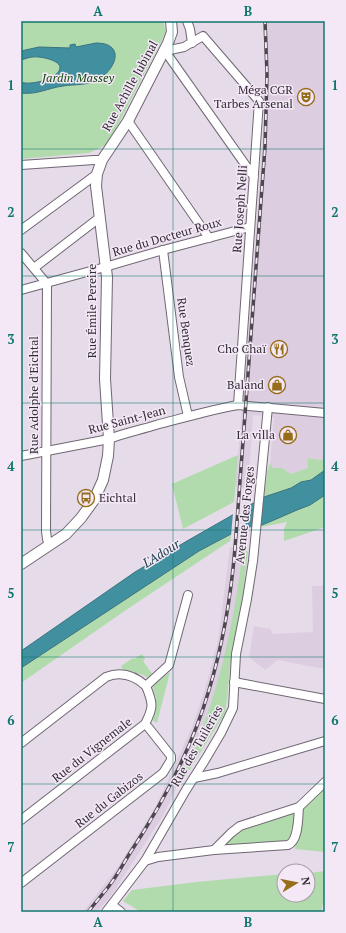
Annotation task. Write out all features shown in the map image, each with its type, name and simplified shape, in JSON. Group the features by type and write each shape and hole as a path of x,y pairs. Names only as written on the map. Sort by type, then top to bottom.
{"main road":[{"name":"Rue Achille Jubinal","path":"102,160 128,121 165,51 172,32 171,21"},
{"name":"Rue Émile Pereire","path":"21,564 66,534 81,518 94,500 103,480 108,456 109,439 105,379 106,277 96,186 97,174 102,160"}],"street":[{"path":"187,21 192,43 184,47 165,51 254,177"},
{"name":"Rue Joseph Nelli","path":"192,43 203,36 259,101 238,405"},
{"path":"128,121 209,238"},
{"path":"21,165 102,160"},
{"path":"21,230 97,174"},
{"path":"34,268 99,218"},
{"name":"Rue du Docteur Roux","path":"21,290 250,227"},
{"name":"Rue Benquez","path":"163,250 179,377 188,416"},
{"path":"21,253 47,284"},
{"name":"Rue Adolphe d'Eichtal","path":"47,284 45,451 46,539 49,546"},
{"name":"Rue Saint-Jean","path":"21,456 109,439 121,434 224,407 238,405 268,407"},
{"path":"268,407 325,413"},
{"name":"Avenue des Forges","path":"234,682 236,654 253,561 268,407"},
{"path":"21,743 106,677 113,674 125,674 134,677 146,686 169,665 188,595"},
{"path":"234,682 325,699"},
{"name":"Rue des Tuileries","path":"106,912 145,861 221,733 233,708 234,682"},
{"name":"Rue du Vignemale","path":"21,820 145,724 152,707 152,701 146,686"},
{"name":"Rue du Gabizos","path":"21,883 163,773 171,760 170,756 145,724"},
{"path":"194,778 218,773 325,741"},
{"path":"205,760 210,768 218,773"},
{"path":"214,850 240,826 299,807 325,782"},
{"path":"145,861 158,857 214,850 291,844 296,836 299,807"},
{"path":"112,905 121,912"}],"shaded area":[{"path":"263,21 325,21 325,458 321,460 307,458 309,468 291,474 282,468 273,468 270,463 274,417 253,415 248,488 235,487 255,248 265,100"},
{"path":"230,547 243,549 239,586 231,632 221,672 207,717 164,814 113,893 97,912 83,912 118,867 156,806 192,727 205,689 217,645"},
{"path":"312,586 325,586 325,669 278,660 265,670 249,657 254,626 271,629 272,634 313,632"}],"green space":[{"name":"Jardin Massey","path":"21,21 163,21 166,32 108,144 89,153 21,159"},
{"path":"238,455 234,502 183,529 172,484"},
{"path":"307,458 321,460 325,458 325,470 311,480 301,482 291,488 264,497 267,472 270,463 273,468 282,468 291,474 308,468"},
{"path":"325,495 325,527 284,541 284,529 287,522 262,527 262,525 310,505"},
{"path":"231,534 230,541 126,610 21,683 21,668 25,665 199,551"},
{"path":"243,549 248,552 242,604 230,667 225,713 186,776 180,780 198,740 220,674 234,612"},
{"path":"142,654 145,659 143,661 153,675 149,679 138,673 124,671 121,666"},
{"path":"170,672 157,723 153,721 156,709 156,697 153,685"},
{"path":"325,788 325,852 295,849 302,811"},
{"path":"293,812 295,823 290,840 234,846 228,846 226,843 240,831 248,827"},
{"path":"325,871 325,895 321,912 141,912 123,901 132,890 196,882 276,875 276,903 316,903 316,872"}],"water":[{"path":"96,43 105,44 111,47 114,51 115,57 114,63 110,69 99,79 86,84 63,86 32,93 21,93 21,82 30,83 43,81 55,75 60,68 57,63 44,58 32,57 21,60 21,51 39,47 70,48 70,45 75,44 76,47"},
{"path":"325,470 325,495 310,505 262,525 249,527 231,534 199,551 21,668 21,651 135,572 264,497 291,488 301,482 311,480"}],"pier":[{"path":"247,505 245,531 231,536 233,513"}],"railway":[{"path":"88,912 117,874 154,815 176,774 202,712 214,673 222,638 229,602 235,548 265,147 267,74 265,21"}],"place":[{"name":"Méga CGR Tarbes Arsenal","path":"306,97"},
{"name":"Cho Chaï","path":"279,349"},
{"name":"Baland","path":"277,385"},
{"name":"La villa","path":"288,435"},
{"name":"Eichtal","path":"86,498"}],"water label":[{"name":"L'Adour","path":"161,553"}]}
